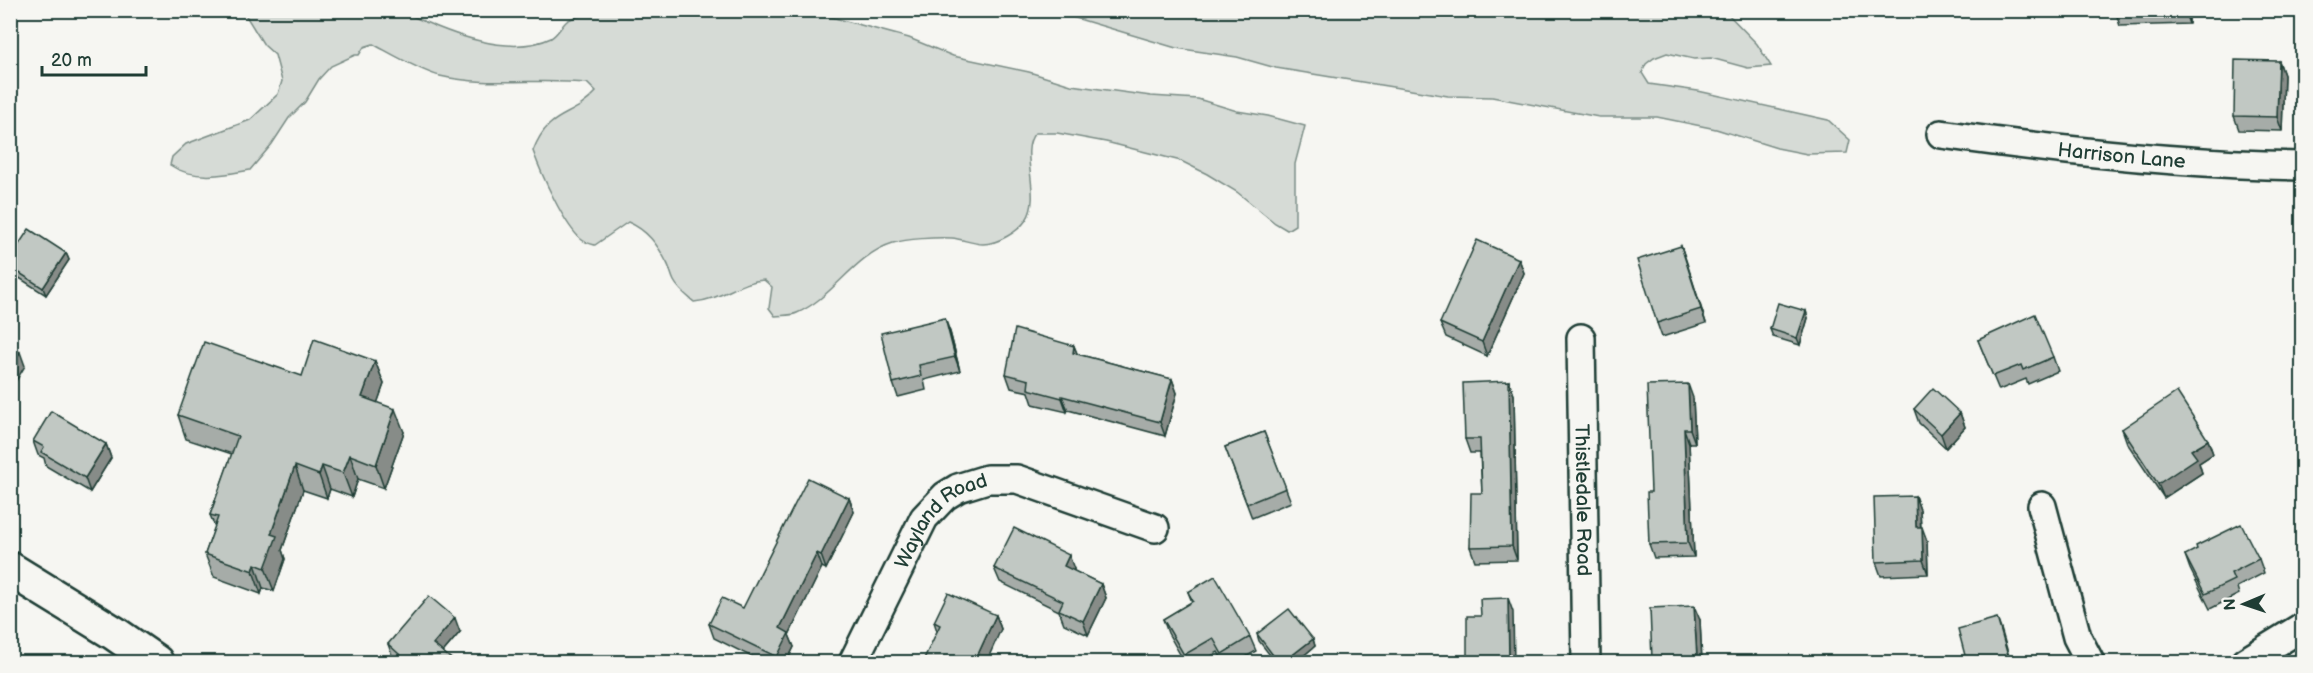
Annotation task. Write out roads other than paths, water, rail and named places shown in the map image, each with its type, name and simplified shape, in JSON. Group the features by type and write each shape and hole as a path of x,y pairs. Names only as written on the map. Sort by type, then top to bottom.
{"main road":[{"path":"10,569 114,633 156,663"}],"street":[{"name":"Harrison Lane","path":"1941,134 2055,150 2156,160 2302,166"},
{"name":"Thistledale Road","path":"1581,338 1586,663"},
{"name":"Wayland Road","path":"853,663 924,518 934,506 958,488 987,479 1017,479 1155,528"},
{"path":"2042,506 2077,637 2090,663"},
{"path":"2245,663 2302,627"}]}
